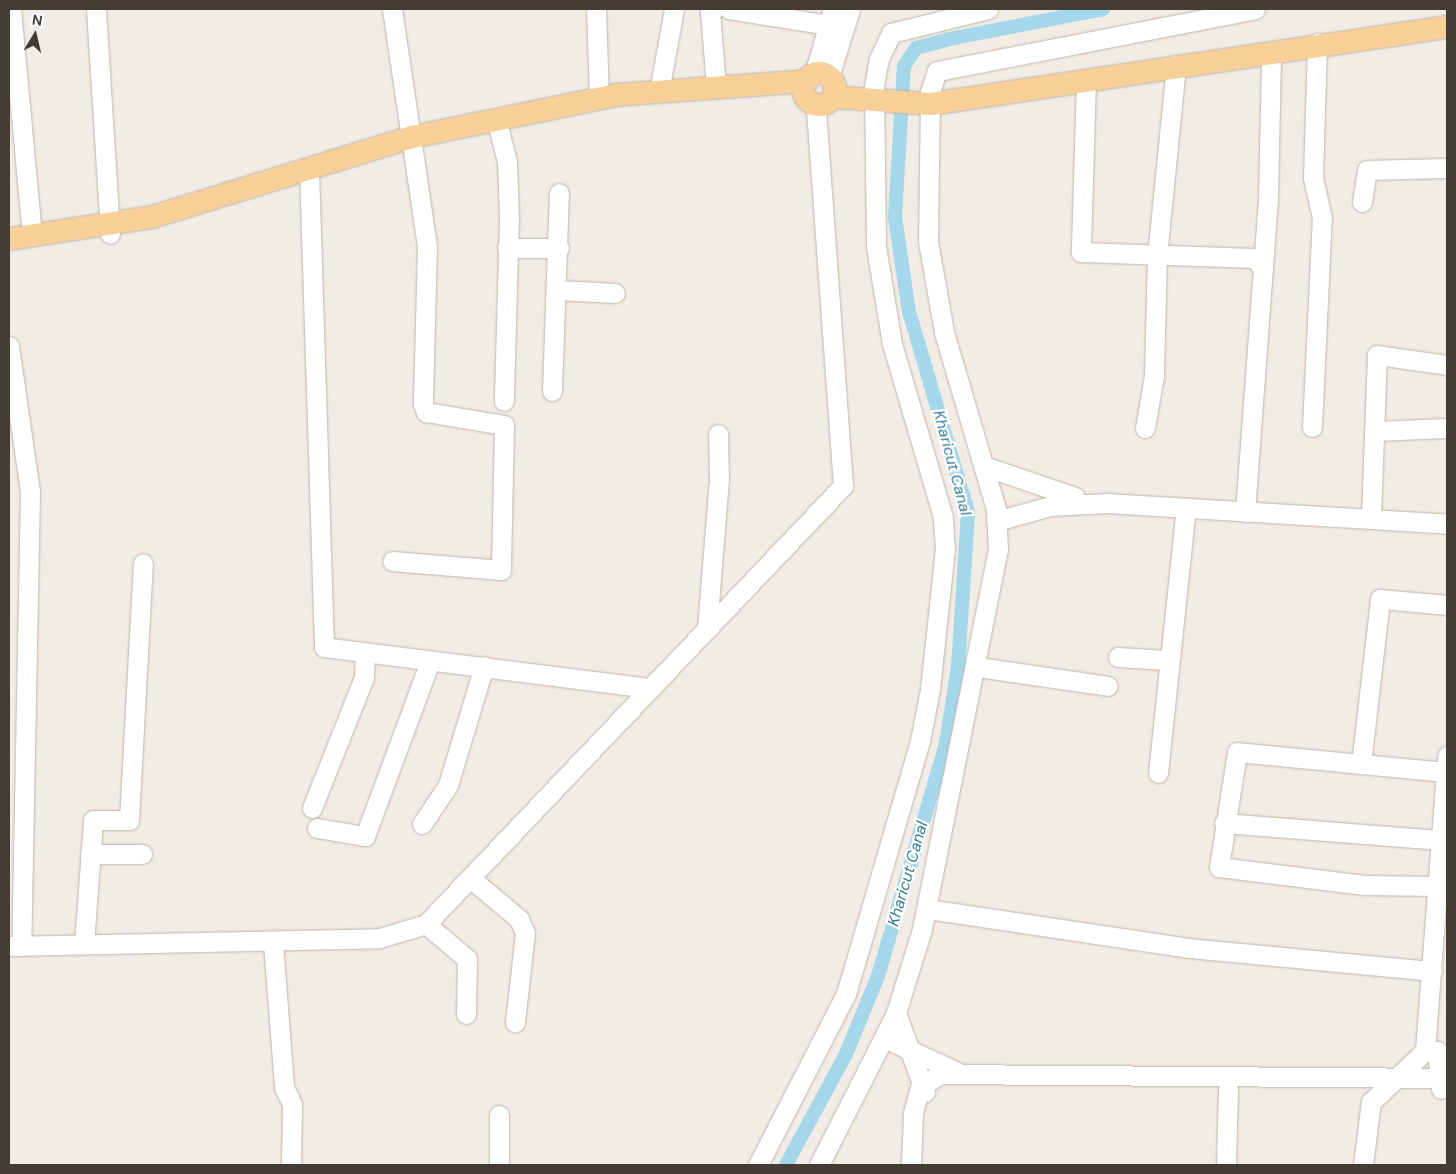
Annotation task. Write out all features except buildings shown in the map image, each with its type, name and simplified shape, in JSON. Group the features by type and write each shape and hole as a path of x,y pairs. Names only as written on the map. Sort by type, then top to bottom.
{"main road":[{"path":"925,97 1447,17"},
{"path":"9,250 110,229 310,174 414,143 599,98 716,87 819,87 925,97 1086,79 1317,43 1447,27"},
{"path":"414,143 498,130 618,105 819,87"},
{"path":"9,239 110,229"}],"street":[{"path":"11,9 32,236"},
{"path":"96,9 110,229"},
{"path":"392,9 414,143 427,246 423,404 426,412 504,425 501,570 392,561"},
{"path":"596,9 599,98"},
{"path":"660,91 674,9"},
{"path":"714,9 710,12 716,87"},
{"path":"9,346 16,467 30,491 15,946 273,943 380,938 426,924 842,486 819,87 830,17 729,9"},
{"path":"819,87 850,9"},
{"path":"758,1165 846,994 920,741 930,689 945,549 944,517 892,344 878,256 879,59 891,33 988,9"},
{"path":"819,1165 896,1013 928,909 978,667 998,550 996,521 984,466 944,332 928,241 925,97 937,71 1255,9"},
{"path":"1312,427 1322,218 1313,178 1317,43"},
{"path":"1245,512 1263,269 1272,51"},
{"path":"1144,428 1154,376 1157,256 1176,65"},
{"path":"1086,79 1081,252 1255,258 1263,269"},
{"path":"498,130 507,161 504,401"},
{"path":"1362,202 1367,170 1447,168"},
{"path":"310,174 324,647 649,688"},
{"path":"552,391 559,290 559,193"},
{"path":"507,248 559,248"},
{"path":"559,290 615,293"},
{"path":"1372,517 1377,354 1447,365"},
{"path":"1374,431 1447,428"},
{"path":"707,628 719,480 718,434"},
{"path":"984,466 1052,493 1108,503 1245,512 1413,519 1447,524"},
{"path":"996,521 1050,506 1108,503"},
{"path":"1158,772 1167,660 1186,508"},
{"path":"1413,519 1447,515"},
{"path":"84,944 92,820 129,820 143,562"},
{"path":"1361,764 1380,599 1447,605"},
{"path":"312,808 364,678 365,653"},
{"path":"1118,657 1167,660"},
{"path":"316,828 365,836 430,661"},
{"path":"422,824 448,785 484,666"},
{"path":"978,667 1108,686"},
{"path":"884,1038 912,1050 957,1078 1228,1089 1444,1084 1431,1051 1432,971 1447,764 1361,764 1237,752 1224,823 1219,867 1364,885 1438,886"},
{"path":"1224,823 1441,840"},
{"path":"90,854 142,854"},
{"path":"470,878 519,919 525,933 515,1022"},
{"path":"928,909 1189,948 1432,971"},
{"path":"426,924 467,959 466,1014"},
{"path":"1363,1165 1367,1126 1381,1101 1431,1051 1447,932"},
{"path":"273,943 284,1087 292,1104 291,1165"},
{"path":"896,1013 912,1050 922,1090 920,1165"},
{"path":"922,1090 957,1078 1398,1085"},
{"path":"279,1165 279,1103 284,1087"},
{"path":"1226,1165 1228,1089"},
{"path":"911,1165 922,1090"},
{"path":"499,1115 499,1165"}],"waterway":[{"name":"Kharicut Canal","path":"786,1165 846,1054 878,976 946,743 958,667 968,512 909,312 895,217 904,66 916,48 949,39 1103,9"}]}
